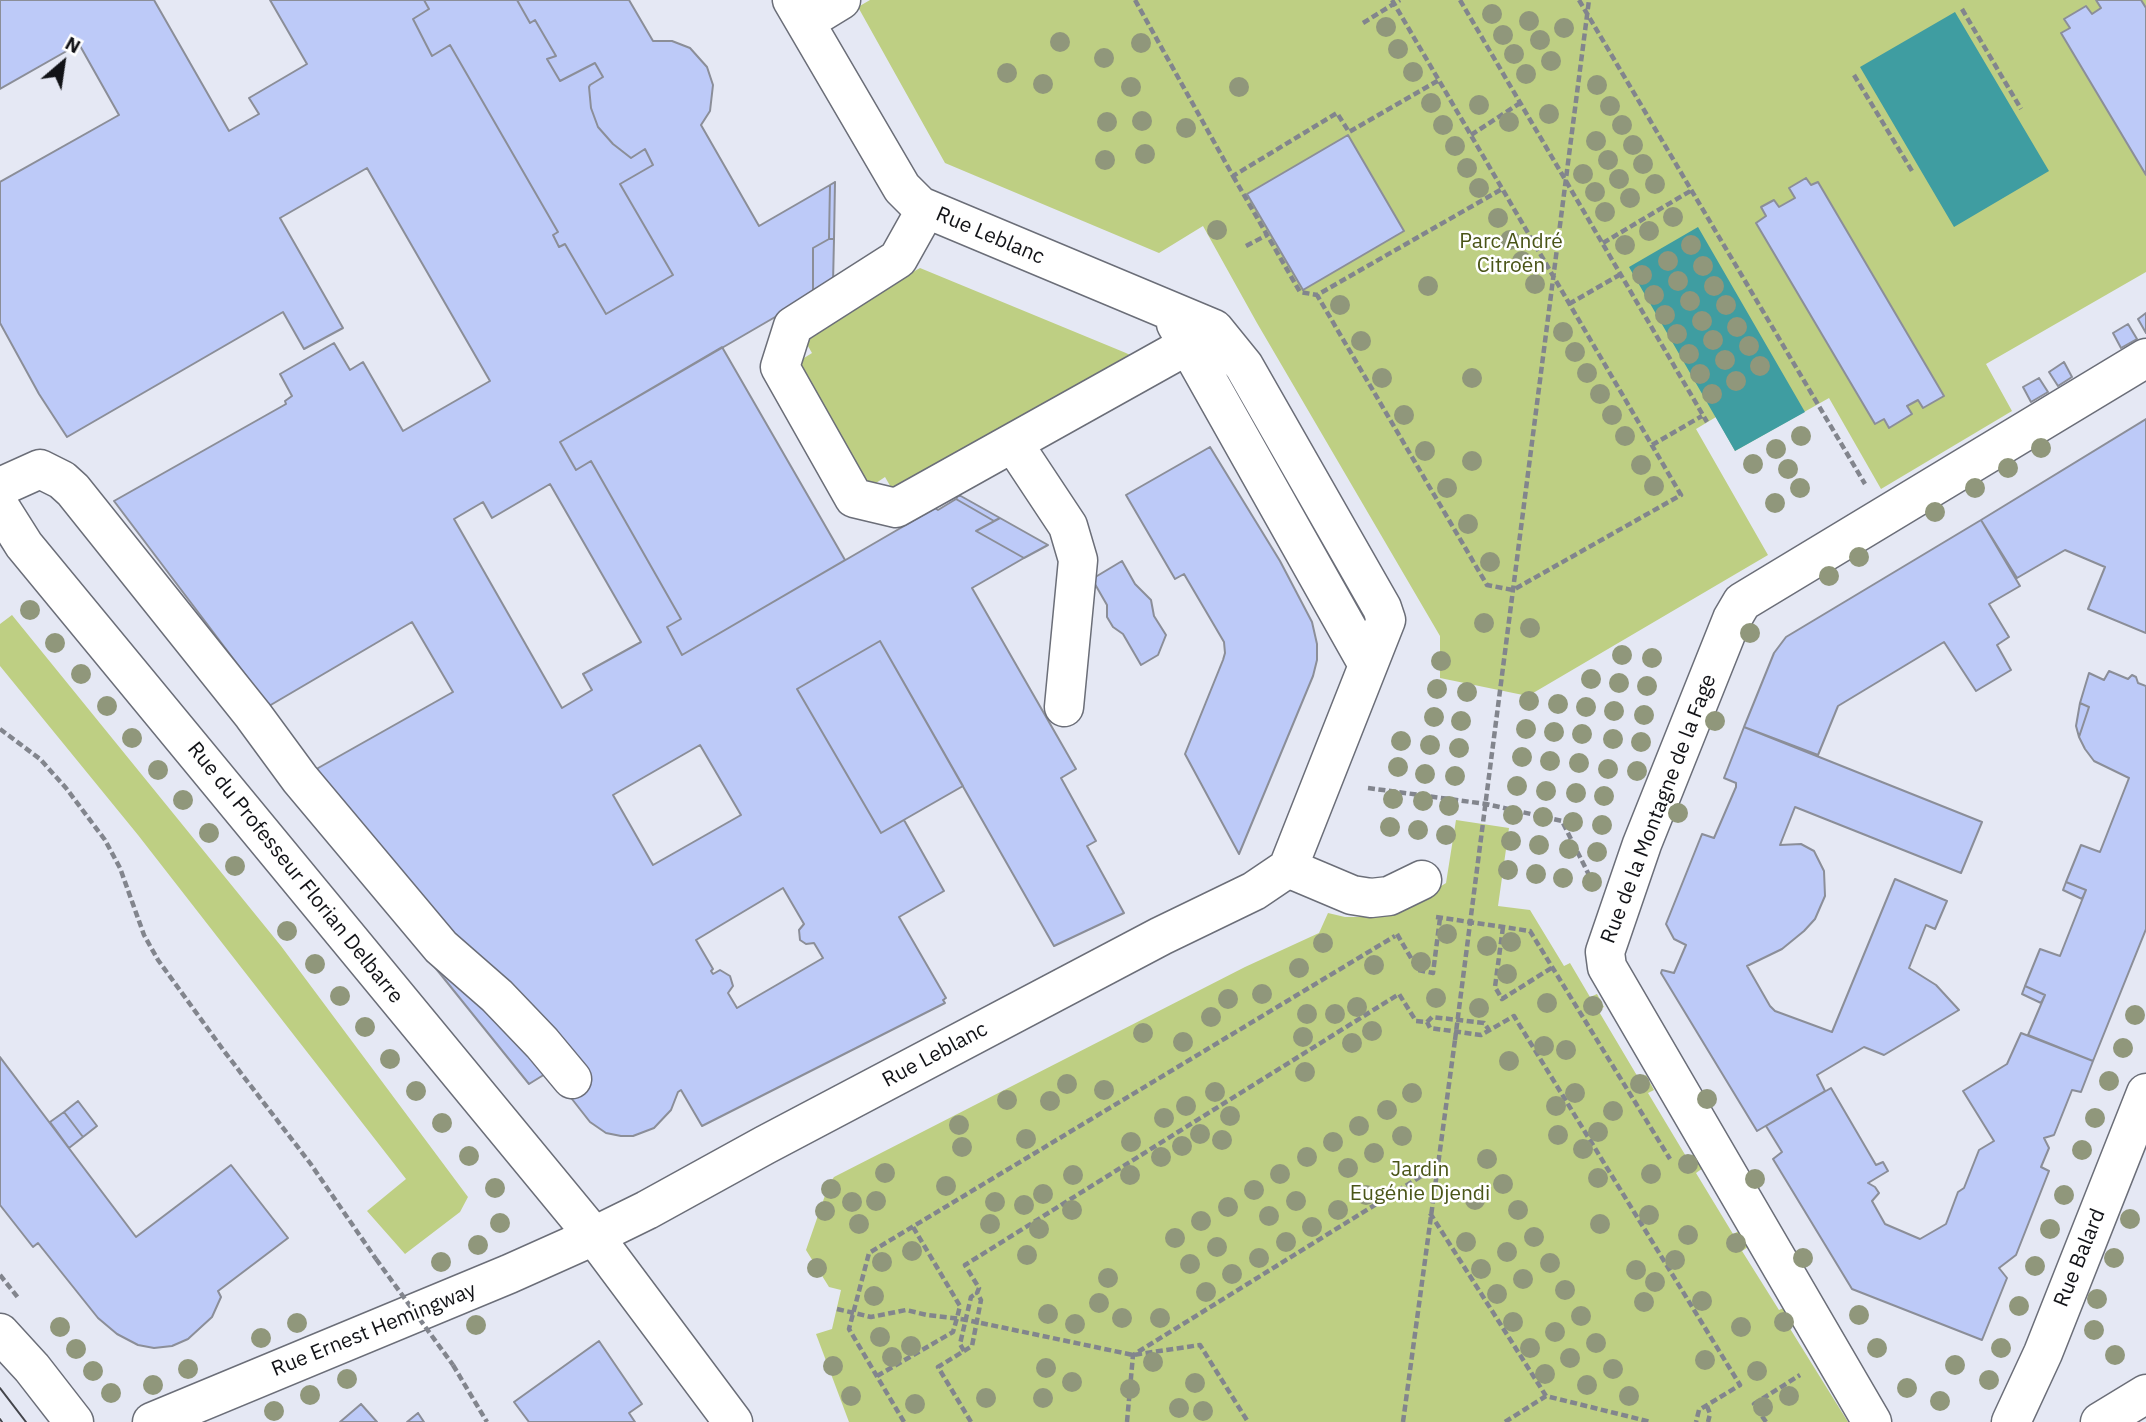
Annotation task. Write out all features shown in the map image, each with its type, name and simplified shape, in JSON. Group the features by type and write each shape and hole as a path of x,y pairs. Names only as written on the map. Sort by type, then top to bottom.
{"street":[{"path":"799,11 841,0"},
{"name":"Rue Leblanc","path":"594,1236 1148,942 1254,891 1288,868 1386,620 1382,608 1244,366 1214,330 926,209 902,188 799,11"},
{"path":"926,209 898,259 793,326 780,367 854,498 896,508 1188,345"},
{"path":"1169,310 1368,665"},
{"name":"Rue de la Montagne de la Fage","path":"1872,1422 1607,967 1605,952 1642,844 1732,619 1742,602 2146,358"},
{"path":"1013,443 1068,526 1077,560 1064,706"},
{"path":"0,488 40,469 62,480 73,490 253,715 300,779 441,947 497,996 572,1079"},
{"name":"Rue du Professeur Florian Delbarre","path":"0,507 24,545 594,1236"},
{"path":"1288,868 1352,895 1371,898 1426,898"},
{"name":"Rue Balard","path":"2011,1422 2043,1353 2146,1093"},
{"path":"594,1236 733,1422"},
{"name":"Rue Ernest Hemingway","path":"152,1422 594,1236"},
{"path":"0,1333 32,1368 74,1422"},
{"path":"2100,1422 2146,1394"}],"path":[{"path":"1135,0 1300,292 1317,295 1502,189"},
{"path":"1363,23 1393,2 1401,0"},
{"path":"1461,0 1707,422"},
{"path":"1579,0 1884,515"},
{"path":"1403,1422 1471,921 1589,0"},
{"path":"1317,295 1487,585 1513,590 1681,495 1393,2"},
{"path":"1962,9 2021,109"},
{"path":"1854,75 1912,172"},
{"path":"1233,176 1336,113 1349,132 1439,80"},
{"path":"1471,135 1520,103"},
{"path":"1603,243 1692,190"},
{"path":"1246,246 1267,234"},
{"path":"1569,303 1621,274"},
{"path":"1652,445 1702,415"},
{"path":"0,729 40,759 105,840 120,868 144,934 158,960 310,1163 453,1366 487,1422"},
{"path":"1368,788 1486,804 1563,821 1592,880"},
{"path":"1397,934 1418,970 1433,973 1440,918 1426,898"},
{"path":"1440,918 1471,921 1530,931 1553,967 1502,999 1495,987 1503,927"},
{"path":"904,1422 849,1329 869,1253 1408,928"},
{"path":"964,1351 960,1344 971,1297 979,1288 965,1265 1399,994 1416,1021 1426,1022 1432,1017 1484,1023 1489,1031"},
{"path":"1426,1022 1430,1028 1482,1035 1514,1016 1740,1385 1699,1410 1696,1422"},
{"path":"1133,1355 1436,1167"},
{"path":"1430,1212 1546,1396 1651,1422"},
{"path":"877,1376 953,1332 959,1318 960,1306 913,1227"},
{"path":"971,1422 938,1367 972,1346 981,1300 977,1293"},
{"path":"836,1309 871,1317 906,1310 959,1318 1133,1355 1200,1345 1248,1422"},
{"path":"1127,1422 1133,1355"},
{"path":"1766,1422 1754,1404 1801,1374"},
{"path":"1505,1422 1546,1396"},
{"path":"1707,1406 1710,1414 1708,1422"}],"green space":[{"name":"Parc André Citroën","path":"870,0 2146,0 2146,272 1986,364 2012,411 1881,489 1829,398 1735,451 1716,417 1696,429 1768,555 1528,696 1440,678 1440,636 1203,226 1159,253 945,163 858,7"},
{"path":"920,268 1134,357 896,496 885,477 867,489 793,365 812,353 801,334"},
{"path":"12,615 281,946 468,1197 460,1212 405,1254 367,1211 406,1179 138,835 0,666 0,624"},
{"name":"Jardin Eugénie Djendi","path":"1456,820 1509,828 1498,906 1530,910 1564,966 1570,963 1590,997 1597,994 1604,1007 1598,1010 1639,1079 1646,1075 1654,1090 1648,1093 1687,1158 1694,1154 1703,1168 1696,1173 1733,1234 1739,1231 1748,1247 1742,1251 1779,1310 1786,1307 1796,1322 1789,1327 1848,1422 849,1422 816,1334 832,1329 841,1290 829,1287 806,1250 829,1184 834,1177 1245,967 1319,933 1328,913 1345,917 1390,914 1414,903 1446,883"}],"water":[{"path":"1955,12 2049,171 1954,227 1860,67"},
{"path":"1698,227 1805,412 1735,451 1629,267"}],"building":[{"path":"0,0 154,0 229,131 259,114 249,98 307,64 270,0 424,0 429,9 413,19 432,56 450,45 558,232 553,235 559,247 565,244 606,314 673,275 620,184 653,165 645,149 631,158 613,144 598,127 591,108 589,87 603,77 595,63 560,81 547,59 556,56 535,20 530,23 517,0 629,0 653,41 672,41 690,48 707,67 713,85 710,111 701,125 759,226 830,185 829,239 813,248 813,295 560,442 576,470 591,461 681,619 667,627 682,655 935,508 938,510 956,499 994,521 976,531 1024,558 972,588 1076,769 1061,778 1096,841 1087,846 1124,913 1054,946 880,641 797,689 881,833 904,820 944,891 899,917 946,998 943,1000 945,1003 702,1126 681,1090 671,1110 654,1128 633,1136 621,1136 606,1133 590,1122 550,1071 529,1084 288,785 453,692 412,622 269,706 114,501 286,404 285,401 292,396 280,374 334,343 350,370 363,362 403,431 490,381 367,168 280,218 343,328 304,349 283,312 67,437 39,394 0,323 0,182 119,115 79,44 0,89","holes":["550,484 641,642 583,674 592,690 562,708 454,519 483,502 492,518","700,745 741,815 653,865 613,795","783,888 804,924 799,930 800,940 806,944 814,943 823,958 737,1008 728,993 733,986 730,976 720,970 713,974 713,969 696,940"]},
{"path":"424,0 517,0 530,23 535,20 556,56 547,59 560,81 595,63 603,77 589,87 591,108 598,127 613,144 631,158 645,149 653,165 620,184 673,275 606,314 565,244 559,247 553,235 558,232 450,45 432,56 413,19 429,9"},
{"path":"2096,0 2141,0 2146,8 2146,175 2061,33 2070,28 2064,19 2086,6 2092,14 2101,8"},
{"path":"1348,135 1404,231 1303,290 1247,194"},
{"path":"1806,178 1811,185 1818,182 1944,396 1923,408 1918,400 1907,406 1912,414 1889,428 1884,419 1875,424 1756,223 1766,216 1761,207 1774,200 1779,207 1795,198 1789,188"},
{"path":"835,182 834,239 829,239 830,185"},
{"path":"834,239 833,283 813,295 813,248"},
{"path":"2146,313 2146,333 2138,319"},
{"path":"2128,324 2137,339 2121,348 2113,333"},
{"path":"722,347 845,560 682,655 667,627 681,619 591,461 576,470 560,442"},
{"path":"2064,362 2072,377 2058,386 2049,372"},
{"path":"2039,378 2048,392 2031,402 2023,387"},
{"path":"2146,419 2146,633 2088,609 2105,567 2065,550 2017,578 1981,520"},
{"path":"1210,447 1280,561 1312,622 1317,644 1313,676 1239,854 1185,754 1223,660 1224,642 1184,574 1175,579 1126,495"},
{"path":"959,495 1000,518 994,521 956,499"},
{"path":"1000,518 1048,545 1024,558 976,531"},
{"path":"1981,520 2020,586 1989,604 2009,637 1997,645 2011,670 1976,691 1944,642 1838,706 1818,755 1744,727 1774,653 1786,637"},
{"path":"1122,561 1135,584 1151,600 1154,616 1166,635 1158,655 1141,665 1123,634 1113,627 1107,617 1107,605 1092,579"},
{"path":"880,641 963,786 881,833 797,689"},
{"path":"2109,671 2128,679 2132,675 2138,683 2146,686 2146,929 2093,1061 2028,1035 2045,995 2025,986 2040,949 2060,956 2086,890 2066,882 2081,845 2100,852 2129,778 2094,761 2079,737 2089,707 2080,703 2089,673 2104,680"},
{"path":"2080,703 2089,707 2079,737 2076,726"},
{"path":"1744,727 1982,822 1961,873 1795,807 1780,845 1801,844 1814,851 1824,871 1825,896 1815,919 1804,931 1782,949 1747,966 1770,1006 1775,1011 1832,1032 1895,879 1947,901 1935,929 1926,925 1909,968 1936,985 1959,1010 1884,1055 1864,1047 1817,1075 1825,1091 1757,1131 1661,973 1662,970 1674,973 1686,945 1674,939 1666,924 1702,834 1714,838 1736,787 1736,783 1724,778"},
{"path":"2066,882 2086,890 2082,899 2063,890"},
{"path":"2025,986 2045,995 2041,1003 2022,994"},
{"path":"2021,1033 2093,1061 2081,1092 2072,1090 2054,1135 2044,1138 2049,1148 2041,1167 2049,1171 2016,1255 1999,1268 2007,1278 1982,1340 1852,1289 1773,1159 1782,1152 1766,1126 1831,1088 1876,1165 1883,1162 1888,1171 1868,1183 1879,1193 1872,1201 1885,1224 1920,1239 1946,1224 1979,1150 1994,1141 1963,1091 2007,1064"},
{"path":"0,1057 136,1237 231,1165 288,1238 218,1291 221,1297 212,1317 188,1339 172,1346 154,1348 138,1345 117,1334 98,1318 38,1243 33,1247 0,1205"},
{"path":"78,1101 97,1126 83,1137 64,1112"},
{"path":"64,1112 83,1137 69,1148 50,1122"},
{"path":"599,1341 642,1404 629,1413 635,1422 529,1422 514,1402"},
{"path":"361,1404 377,1422 340,1422"},
{"path":"418,1413 424,1422 407,1422"}],"tram line":[{"path":"0,1388 26,1422"}]}
